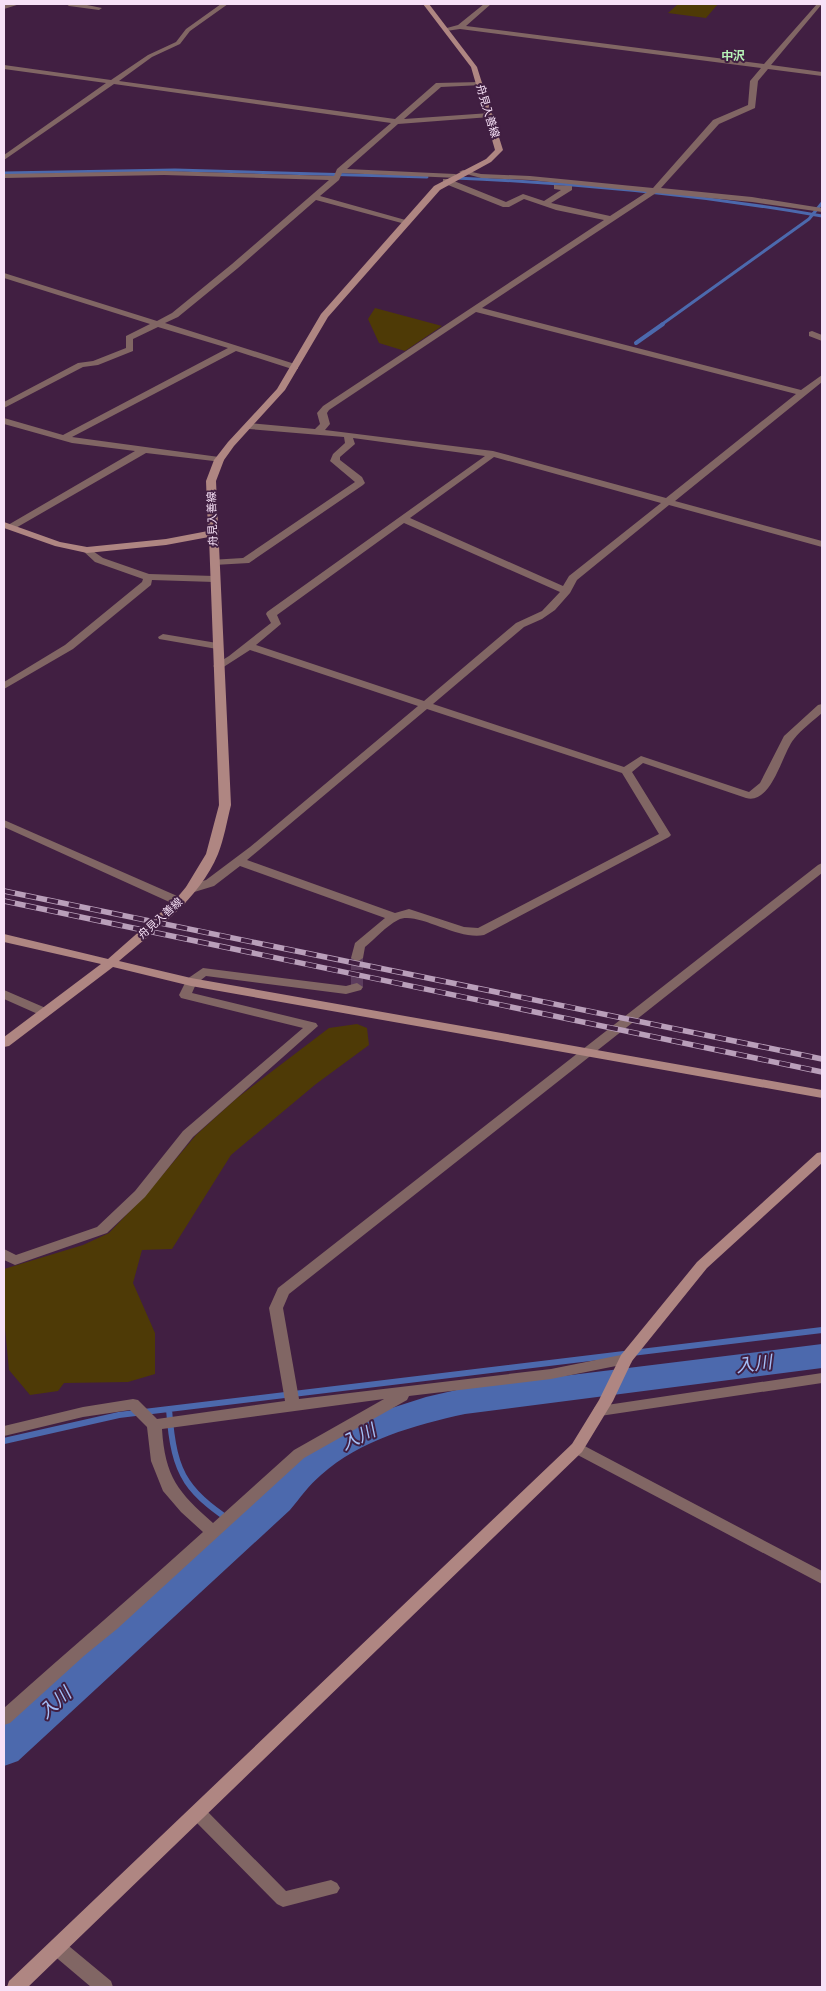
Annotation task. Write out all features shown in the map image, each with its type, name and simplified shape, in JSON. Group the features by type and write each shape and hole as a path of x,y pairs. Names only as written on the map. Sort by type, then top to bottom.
{"main road":[{"name":"舟見入善線","path":"4,1043 109,964 180,902 191,889 212,854 225,806 211,481 219,460 281,390 324,316 406,223 450,179 491,160 499,150 474,67 426,4"},
{"path":"7,526 58,544 88,550 166,542 212,533"},
{"path":"4,938 191,982 822,1094"},
{"path":"16,1987 577,1448 603,1406 623,1364 702,1265 822,1156"}],"street":[{"path":"4,7 17,4"},
{"path":"69,4 99,8"},
{"path":"4,158 150,56 178,43 188,30 225,4"},
{"path":"460,27 488,4"},
{"path":"318,432 325,424 322,414 326,408 656,189 716,122 752,106 754,80 820,4"},
{"path":"446,29 460,27 822,74"},
{"path":"4,67 398,122 490,115"},
{"path":"4,405 81,365 95,363 130,349 129,338 175,315 315,197 439,85 480,84"},
{"path":"464,172 477,176 503,176 656,189 758,200 822,210"},
{"path":"4,176 164,173 338,175 450,179 569,188 546,203"},
{"path":"450,179 506,205 524,196 538,185"},
{"path":"524,196 611,219"},
{"path":"315,197 406,223"},
{"path":"4,275 295,367"},
{"path":"474,309 802,393"},
{"path":"812,334 822,338"},
{"path":"63,438 235,348"},
{"path":"191,889 210,883 238,861 520,625 542,617 552,610 573,578 822,378"},
{"path":"4,421 63,438 219,460"},
{"path":"249,426 348,435 493,454 822,544"},
{"path":"214,562 244,562 360,483 359,479 335,461 336,456 350,444 348,435"},
{"path":"7,526 144,450"},
{"path":"218,666 233,658 276,624 271,614 493,454"},
{"path":"402,518 566,591"},
{"path":"88,550 99,560 148,577 214,579"},
{"path":"4,686 69,647 147,583 148,577"},
{"path":"163,636 217,646"},
{"path":"248,646 626,772 666,835 480,932 463,931 409,913 394,917 359,946 357,958"},
{"path":"626,772 641,759 750,796 764,785 788,738 822,707"},
{"path":"4,823 180,902"},
{"path":"238,861 394,917"},
{"path":"293,1405 276,1308 282,1291 587,1051 655,1001 822,867"},
{"path":"4,1254 15,1260 102,1230 140,1194 188,1134 312,1026 185,995 191,982 203,972 346,990 357,987"},
{"path":"4,994 44,1012"},
{"path":"154,1425 293,1405 407,1393 623,1364"},
{"path":"603,1406 822,1378"},
{"path":"4,1718 299,1454 407,1393"},
{"path":"4,1431 83,1412 133,1404 154,1425 155,1453 162,1476 174,1497 213,1532"},
{"path":"577,1448 822,1578"},
{"path":"198,1813 283,1899 331,1888"},
{"path":"58,1948 104,1987"}],"shaded area":[{"path":"678,4 718,4 706,18 668,13"},
{"path":"375,308 442,326 405,351 379,343 368,319"},
{"path":"357,1024 367,1028 369,1045 316,1084 231,1155 172,1249 142,1250 133,1283 155,1333 155,1374 128,1382 64,1383 58,1391 30,1395 9,1370 4,1318 4,1269 83,1245 109,1233 149,1191 196,1135 237,1098 329,1028"}],"waterway":[{"path":"4,173 175,170 427,177"},
{"path":"455,178 639,191 813,215"},
{"path":"813,215 822,203"},
{"path":"661,325 813,215"},
{"path":"813,215 822,216"},
{"path":"636,343 663,324"},
{"path":"4,1441 119,1415 822,1330"},
{"name":"入川","path":"4,1749 277,1500 308,1465 347,1440 406,1416 465,1401 822,1356"},
{"path":"169,1409 175,1452 187,1482 209,1505 244,1530"}],"tunnel":[{"path":"357,958 357,987"}],"railway":[{"path":"4,891 822,1059"},
{"path":"4,901 822,1072"}],"district":[{"name":"中沢","path":"733,56"}]}
